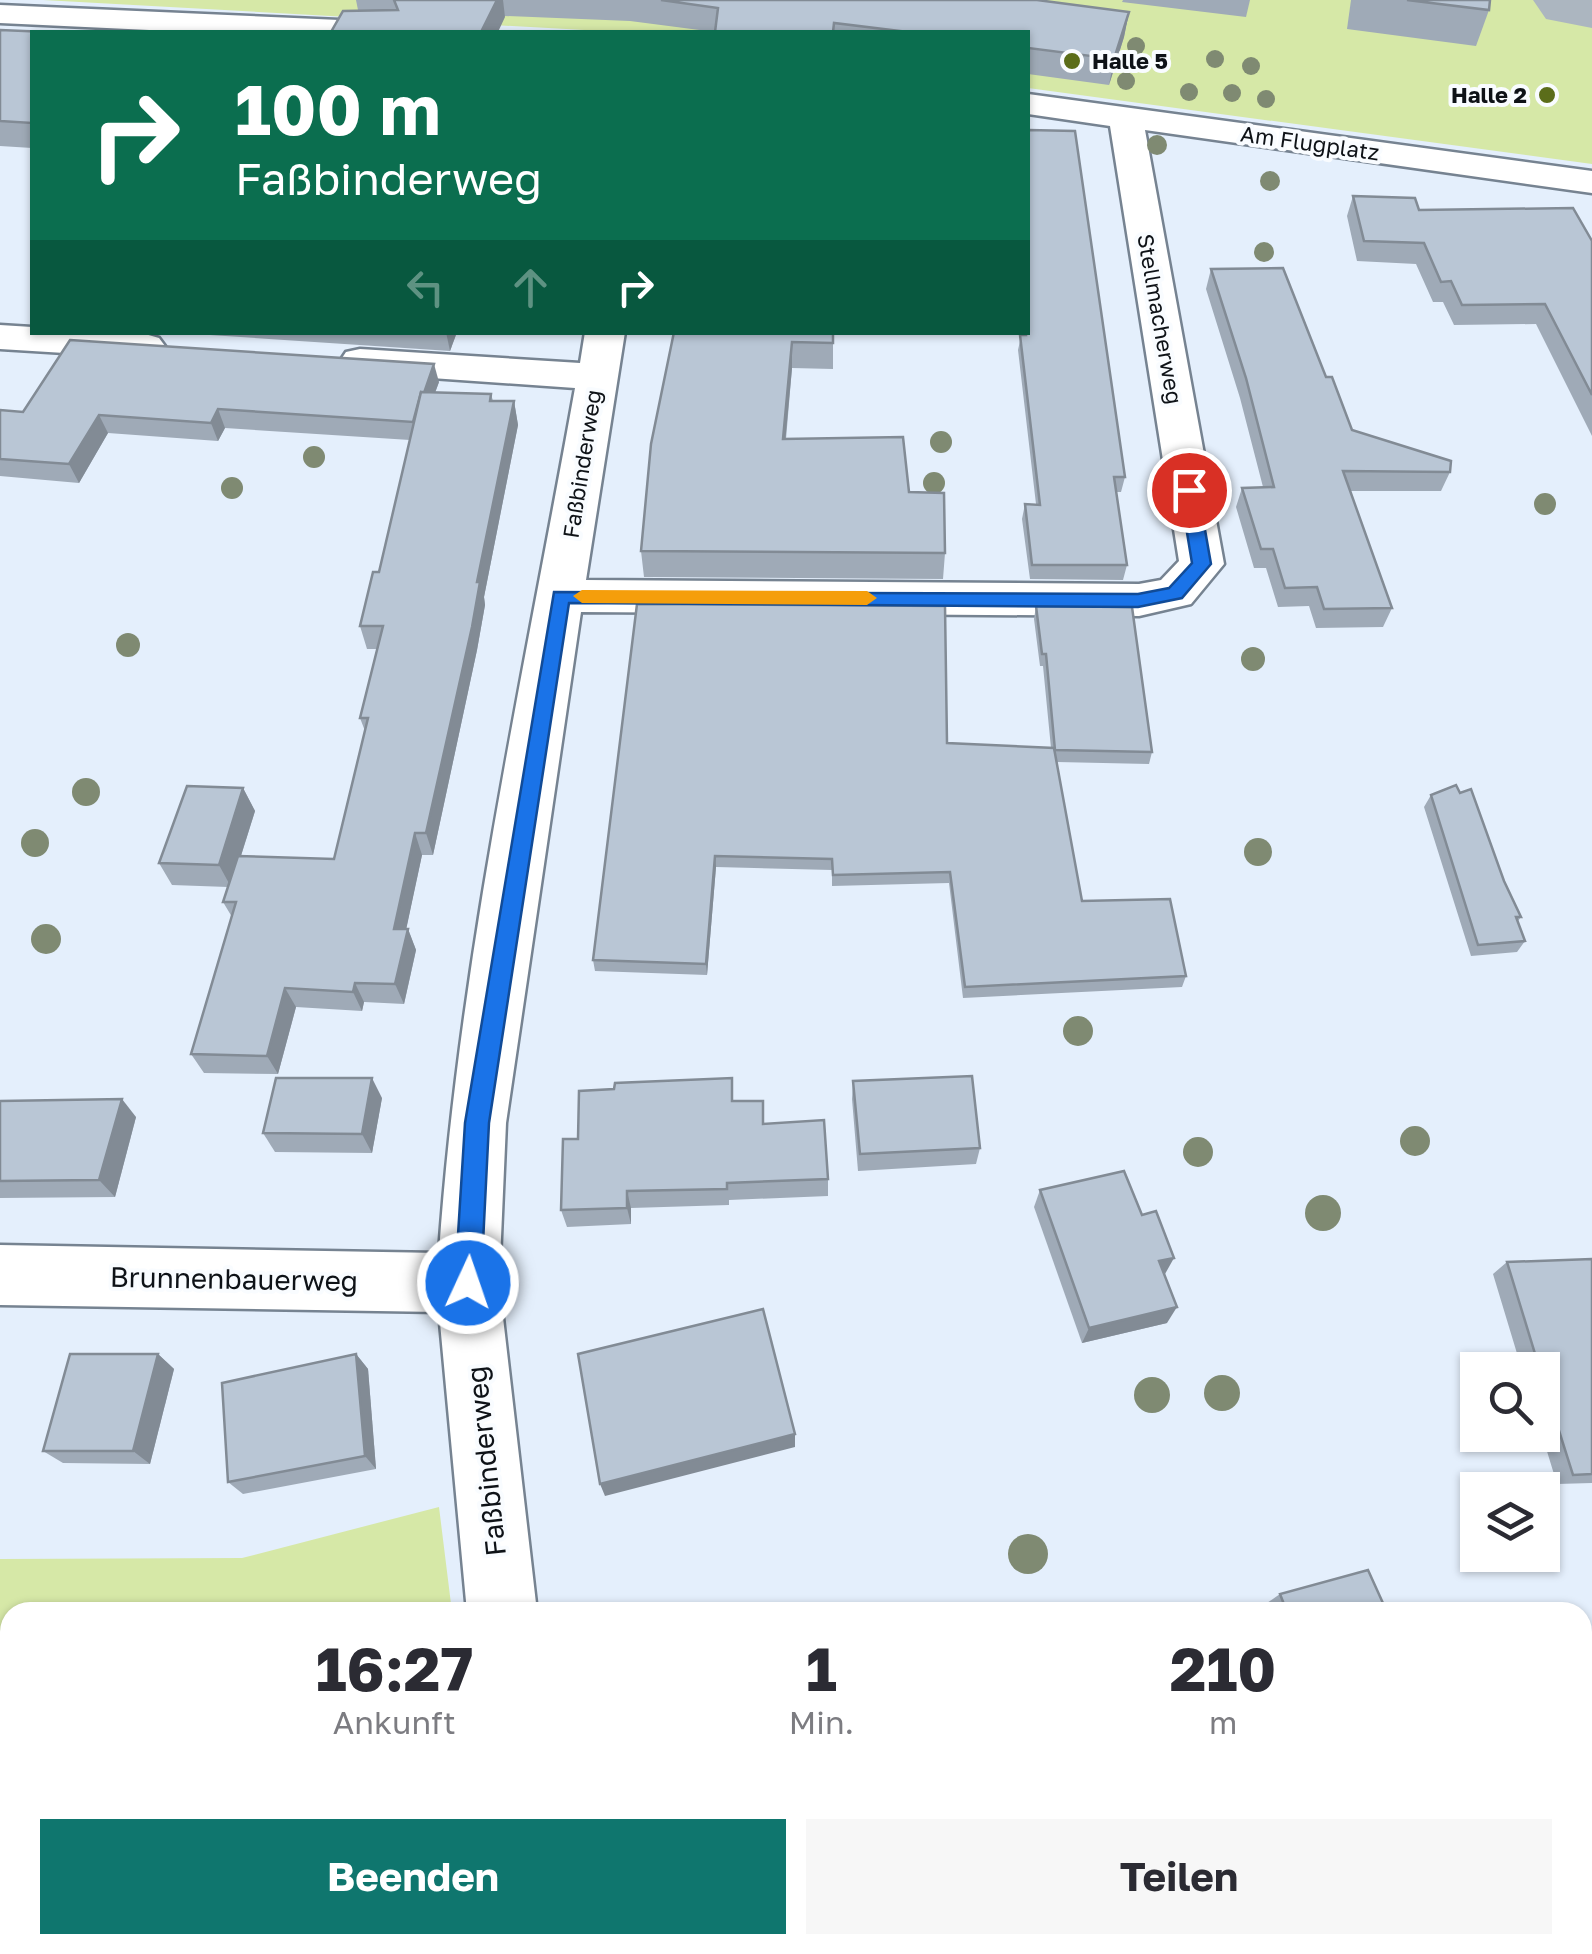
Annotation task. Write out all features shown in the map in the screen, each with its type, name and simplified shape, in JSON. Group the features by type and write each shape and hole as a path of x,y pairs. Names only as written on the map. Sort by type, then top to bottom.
{"street":[{"path":"0,14 342,30"},
{"name":"Am Flugplatz","path":"1030,104 1592,182"},
{"name":"Stellmacherweg","path":"560,596 1138,600 1175,593 1202,564 1126,117"},
{"path":"0,337 186,349"},
{"path":"319,358 601,355"},
{"name":"Faßbinderweg","path":"501,1602 468,1283 477,1123 601,355"},
{"name":"Brunnenbauerweg","path":"0,1275 468,1283"}],"green space":[{"path":"43,0 1592,0 1592,164 1030,88 1030,30 584,30"},
{"path":"439,1507 451,1602 0,1602 0,1559 242,1558"}],"building":[{"path":"394,0 497,0 482,30 332,30 343,11 398,10"},
{"path":"661,0 1037,0 1129,12 1114,59 1030,48 1030,30 892,30 834,23 833,30 715,30 718,8"},
{"path":"1407,0 1490,0 1489,10"},
{"path":"0,30 30,31 30,123 0,121"},
{"path":"1030,130 1075,131 1125,477 1114,477 1127,565 1032,565 1025,504 1040,505 1020,335 1030,335"},
{"path":"1353,196 1415,198 1419,210 1573,208 1592,241 1592,395 1545,304 1462,305 1451,281 1441,282 1424,243 1364,241"},
{"path":"1283,268 1326,377 1332,377 1352,430 1451,461 1450,472 1343,471 1392,608 1324,609 1317,587 1285,588 1273,549 1261,549 1242,488 1274,487 1246,378 1211,269"},
{"path":"673,335 833,335 833,343 792,342 783,439 903,437 909,492 944,493 945,553 641,551 651,444"},
{"path":"70,340 434,364 413,422 218,409 211,423 99,415 69,464 0,459 0,410 23,412"},
{"path":"421,392 491,394 490,401 514,401 477,582 472,627 426,833 415,833 394,929 408,929 395,984 355,983 353,992 285,988 267,1056 191,1054 236,902 223,902 238,856 334,859 368,718 360,718 383,626 360,626 373,572 379,572"},
{"path":"637,604 945,606 947,743 1054,748 1082,901 1170,899 1186,976 965,987 950,872 833,875 832,859 715,856 706,964 593,960"},
{"path":"1036,606 1132,607 1152,752 1055,750 1046,654 1042,654"},
{"path":"1456,785 1460,793 1471,789 1521,917 1516,917 1525,941 1478,945 1431,795"},
{"path":"187,786 243,788 219,865 159,863"},
{"path":"972,1076 980,1148 860,1154 853,1081"},
{"path":"276,1078 372,1078 362,1134 263,1133"},
{"path":"732,1078 732,1101 763,1101 763,1124 824,1120 828,1179 727,1183 727,1189 627,1191 627,1208 561,1210 563,1139 578,1139 579,1091 614,1089 615,1083"},
{"path":"122,1099 99,1180 0,1181 0,1101"},
{"path":"1124,1171 1142,1215 1156,1211 1174,1258 1159,1261 1177,1307 1089,1328 1040,1190"},
{"path":"1592,1259 1592,1474 1573,1475 1560,1434 1560,1352 1534,1352 1507,1262"},
{"path":"763,1309 795,1434 600,1484 578,1354"},
{"path":"70,1354 158,1354 133,1451 43,1451"},
{"path":"356,1354 365,1456 228,1482 222,1383"},
{"path":"1368,1570 1382,1602 1283,1602 1280,1594"}],"taxiway":[{"path":"1577,0 1592,2"}],"slow traffic":[{"path":"582,596 867,598"}],"place":[{"name":"Halle 5","path":"1072,61"},
{"name":"Halle 2","path":"1547,95"}],"route":[{"path":"468,1283 477,1123 560,596 1138,600 1175,593 1202,564 1189,490"}]}
